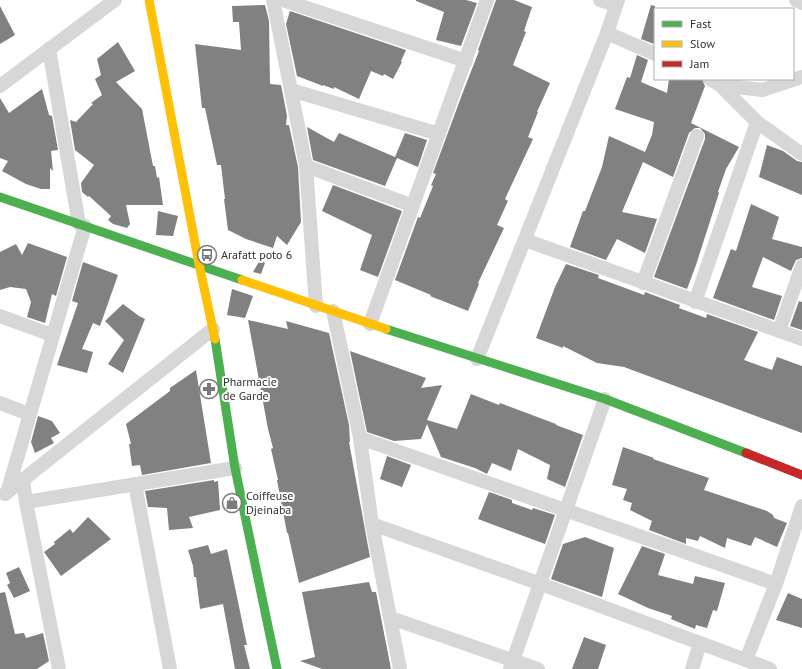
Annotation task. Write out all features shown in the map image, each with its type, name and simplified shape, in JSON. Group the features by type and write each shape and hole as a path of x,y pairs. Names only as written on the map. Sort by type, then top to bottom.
{"street":[{"path":"0,86 115,0"},
{"path":"149,0 198,264 213,329 236,468 278,669"},
{"path":"273,0 306,166 316,306"},
{"path":"283,0 466,61"},
{"path":"370,324 487,0"},
{"path":"477,359 607,33 617,3 600,0"},
{"path":"796,0 802,3"},
{"path":"607,33 654,54"},
{"path":"3,495 29,414 82,225 50,49"},
{"path":"715,82 762,90 793,80"},
{"path":"715,82 757,122 802,154"},
{"path":"291,90 439,134"},
{"path":"694,302 757,122"},
{"path":"643,283 697,136"},
{"path":"306,166 413,206"},
{"path":"0,197 198,264 316,306 605,399 802,475"},
{"path":"525,240 694,302 802,339"},
{"path":"779,331 802,266"},
{"path":"333,311 360,438 372,524 400,669"},
{"path":"0,316 52,335"},
{"path":"3,495 213,329"},
{"path":"512,664 605,399"},
{"path":"0,403 29,414"},
{"path":"360,438 776,584"},
{"path":"26,502 236,468"},
{"path":"23,480 59,669"},
{"path":"135,484 170,669"},
{"path":"746,660 776,584 802,506"},
{"path":"372,524 770,669"},
{"path":"391,618 512,664 538,669"},
{"path":"692,669 700,643"}],"building":[{"path":"416,0 466,0 477,3 461,46 436,40 444,12"},
{"path":"496,0 514,0 532,7 524,31 526,32 513,65 550,83 528,137 533,139 505,199 508,201 497,225 504,228 478,283 479,284 468,311 395,280 418,217 420,218 433,186 431,185 436,174 433,173 479,51 478,50"},
{"path":"265,5 269,21 270,84 281,85 287,116 286,125 289,125 298,167 301,222 287,245 277,236 273,248 246,239 228,230 221,165 217,165 205,108 202,108 195,44 241,50 239,22 233,22 232,6"},
{"path":"651,5 655,6 654,44 641,39"},
{"path":"0,6 15,35 0,44"},
{"path":"290,11 406,50 401,61 402,62 393,79 384,74 383,76 371,71 359,99 334,87 334,89 323,86 297,76 286,24"},
{"path":"118,42 135,71 116,82 142,109 153,166 155,166 157,178 159,177 163,205 126,205 130,224 127,228 113,224 108,220 111,216 89,196 88,197 82,192 81,183 94,165 75,150 70,120 76,122 93,104 91,103 102,95 95,79 101,75 97,59"},
{"path":"637,55 648,60 641,82 667,93 669,80 702,80 705,86 691,123 739,147 726,169 687,289 654,277 705,139 705,134 700,128 695,128 689,133 673,177 643,162 622,212 657,219 645,253 617,239 606,260 570,247 583,211 585,211 602,167 609,136 645,152 652,135 654,122 615,109 627,77 630,78"},
{"path":"42,89 49,115 52,116 58,150 51,151 53,171 50,168 50,189 41,189 26,184 2,171 8,161 0,158 0,98 9,113"},
{"path":"307,127 334,142 339,133 395,157 405,133 427,140 418,167 397,158 385,186 313,160"},
{"path":"767,145 783,151 797,161 802,162 802,195 759,177"},
{"path":"333,185 402,211 378,277 360,270 372,235 322,211"},
{"path":"751,204 779,217 772,239 802,247 802,258 796,260 791,271 763,257 752,287 782,296 774,320 713,298 731,249 736,251"},
{"path":"158,211 178,216 173,236 156,235"},
{"path":"28,243 67,257 56,296 52,294 45,323 27,317 31,302 26,289 10,287 0,290 0,252 16,244 22,255"},
{"path":"260,260 265,263 261,274 253,272"},
{"path":"83,262 118,275 100,326 93,323 82,349 93,352 87,373 57,365 78,303 72,301"},
{"path":"566,264 599,275 598,278 644,295 645,292 680,305 679,308 706,318 707,314 758,332 744,360 772,370 777,357 802,366 802,433 624,367 597,363 563,346 563,348 536,338 555,287"},
{"path":"232,289 253,296 245,318 227,315"},
{"path":"799,301 802,302 802,330 790,326"},
{"path":"123,304 145,319 123,373 108,364 124,340 105,321"},
{"path":"248,320 288,329 286,321 329,333 349,425 349,442 370,557 299,583 287,533 271,449 273,448 268,429"},
{"path":"350,351 426,378 421,388 442,385 427,420 457,429 471,394 499,405 500,403 583,435 565,487 547,479 550,465 518,449 511,471 492,463 487,474 475,468 441,457 427,424 421,439 394,441 367,432"},
{"path":"196,370 211,463 142,475 140,465 132,466 129,444 131,444 126,424 170,391 170,388"},
{"path":"38,416 52,421 60,433 51,438 54,443 35,453 31,442"},
{"path":"623,447 709,478 704,490 767,511 773,515 774,518 787,523 777,547 755,537 751,546 727,538 725,548 700,536 698,541 686,538 686,544 649,530 652,521 630,510 632,503 623,500 627,489 612,485"},
{"path":"387,456 411,465 402,487 380,479"},
{"path":"214,480 214,482 218,481 220,510 189,517 193,528 169,530 167,508 148,507 145,491"},
{"path":"489,492 512,500 512,503 532,510 533,508 555,515 545,544 478,519"},
{"path":"88,517 111,539 61,576 44,552 55,544 54,542 70,529 73,533"},
{"path":"585,537 614,548 602,597 551,579 563,544"},
{"path":"208,545 211,554 227,549 247,645 244,645 250,669 235,669 223,604 200,609 196,577 194,577 193,566 188,550"},
{"path":"642,546 665,554 658,575 693,584 695,576 725,583 717,611 713,610 707,628 696,625 695,629 671,619 672,616 648,608 618,594"},
{"path":"19,567 30,591 14,598 7,585 10,583 6,573"},
{"path":"369,582 372,592 376,592 391,669 322,669 300,661 315,657 302,592"},
{"path":"5,592 15,634 24,633 26,638 43,633 49,661 37,669 0,669 0,593"},
{"path":"788,593 802,599 802,628 776,620"},
{"path":"584,637 606,645 598,669 572,669"}],"traffic: fast":[{"path":"0,197 242,280"},
{"path":"386,329 605,399 746,453"},
{"path":"215,339 235,468 277,669"}],"traffic: slow":[{"path":"149,0 199,264 215,339"},
{"path":"242,280 386,329"}],"traffic: jam":[{"path":"746,453 802,475"}],"place":[{"name":"Arafatt poto 6","path":"207,255"},
{"name":"Pharmacie de Garde","path":"209,389"},
{"name":"Coiffeuse Djeinaba","path":"232,503"}]}
